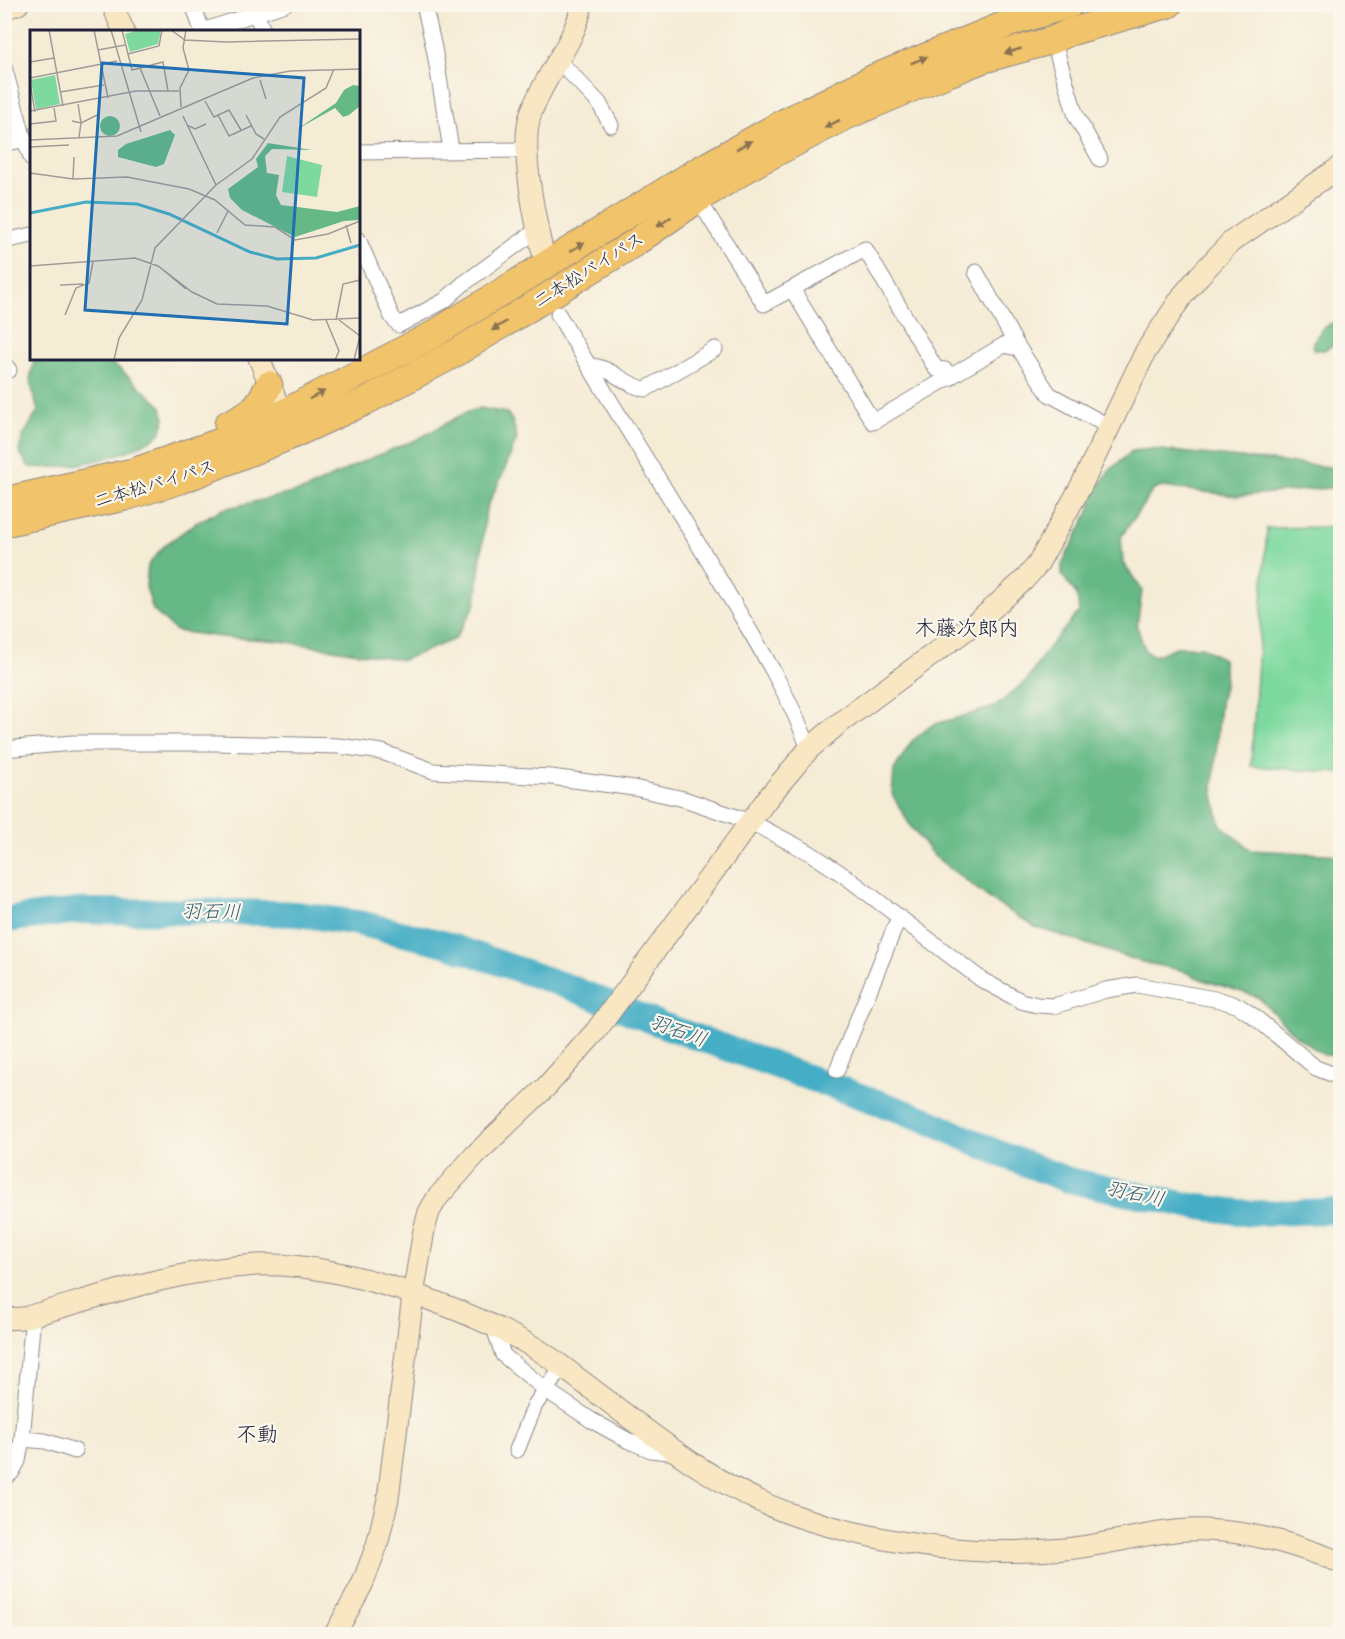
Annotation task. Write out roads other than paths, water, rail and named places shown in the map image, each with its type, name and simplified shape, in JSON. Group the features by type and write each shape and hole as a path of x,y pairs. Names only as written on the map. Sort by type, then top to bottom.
{"highway":[{"name":"二本松バイパス","path":"4,523 125,497 181,480 286,425 696,172 787,121 874,78 1007,24 1070,4"},
{"name":"二本松バイパス","path":"4,501 133,472 226,440 364,402 454,354 633,244 698,199 756,163 846,116 981,60 1169,4"},
{"path":"89,483 110,470 246,416 262,399 269,385"}],"street":[{"path":"4,9 18,4"},
{"path":"112,4 122,30"},
{"path":"193,4 202,30"},
{"path":"205,30 285,4"},
{"path":"424,4 431,29 451,149"},
{"path":"543,254 537,230 526,150 527,125 531,111 576,26 582,4"},
{"path":"256,15 263,30"},
{"path":"1053,40 1076,116 1100,159"},
{"path":"558,60 599,103 611,125"},
{"path":"4,67 30,154"},
{"path":"4,144 24,139"},
{"path":"360,152 451,149 526,150"},
{"path":"335,1635 362,1585 377,1545 388,1499 412,1295 424,1230 429,1212 437,1198 475,1155 547,1086 599,1027 751,822 809,749 837,725 981,618 1024,580 1038,564 1110,427 1146,351 1183,295 1200,275 1231,242 1341,167"},
{"path":"698,199 764,304 865,249 936,369 945,370 950,378"},
{"path":"360,244 392,317 399,324 444,301 463,284 537,230"},
{"path":"4,241 30,235"},
{"path":"976,272 1016,344 1049,394 1110,427"},
{"path":"792,289 873,422 1004,345 1012,347 1016,344"},
{"path":"558,314 701,547 776,676 798,719 809,749"},
{"path":"589,366 601,366 638,388 646,390 715,350"},
{"path":"260,360 286,425"},
{"path":"4,749 73,743 339,746 382,752 433,771 551,777 634,788 684,799 751,822 810,853 982,980 1022,1001 1054,1006 1106,990 1137,985 1220,1000 1239,1006 1256,1018 1316,1068 1341,1077"},
{"path":"837,1070 899,917"},
{"path":"4,1319 33,1315 197,1272 258,1265 310,1269 387,1286 468,1315 531,1345 677,1453 723,1481 787,1513 873,1536 952,1550 1001,1553 1068,1549 1134,1537 1201,1529 1263,1535 1341,1562"},
{"path":"4,1479 12,1472 11,1463 22,1439 33,1315"},
{"path":"494,1328 503,1355 546,1390 591,1420 629,1441 651,1450 677,1453"},
{"path":"517,1450 535,1405 562,1367"},
{"path":"22,1439 45,1441 75,1451"}],"waterway":[{"name":"羽石川","path":"4,920 78,911 234,912 297,914 358,923 442,943 569,987 657,1023 924,1119 1003,1155 1068,1180 1192,1206 1248,1213 1340,1211"}],"district":[{"name":"木藤次郎内","path":"967,628"},
{"name":"不動","path":"257,1434"}]}
